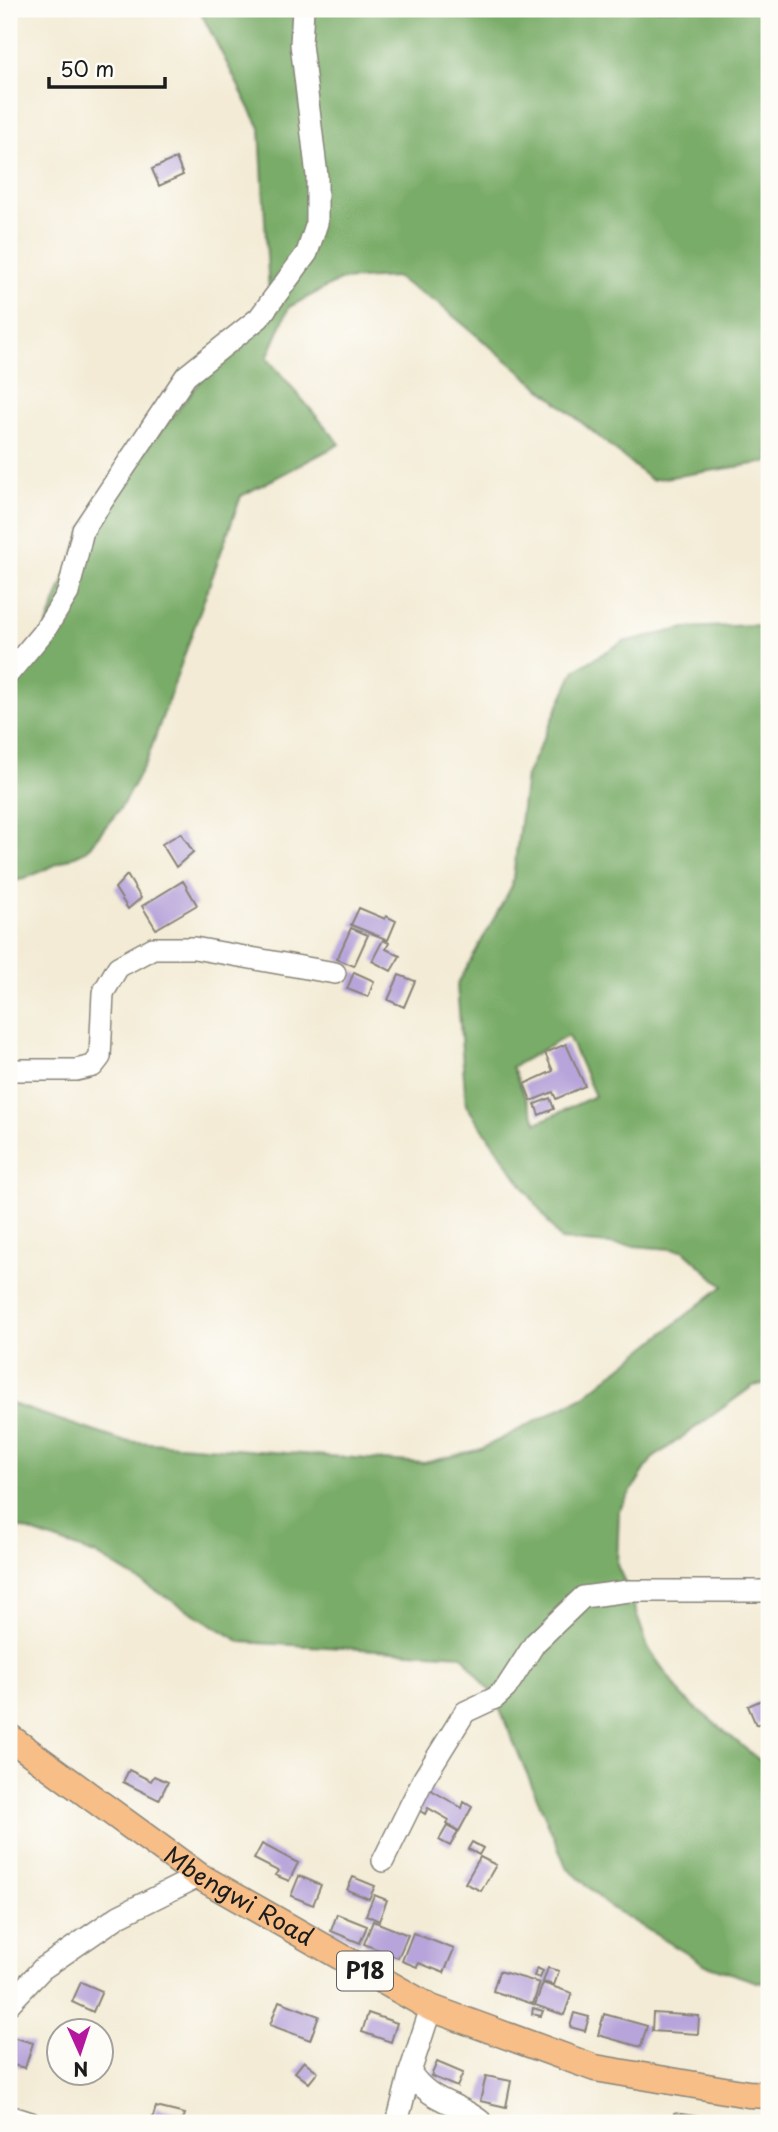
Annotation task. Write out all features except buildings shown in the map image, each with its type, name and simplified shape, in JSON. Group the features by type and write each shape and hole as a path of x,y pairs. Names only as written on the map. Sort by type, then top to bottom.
{"main road":[{"name":"Mbengwi Road","path":"9,1737 199,1876 431,2008 596,2068 748,2094 769,2095"}],"street":[{"path":"9,673 45,630 68,593 83,530 186,376 258,318 307,253 317,223 317,188 301,44 303,9"},
{"path":"9,1070 76,1070 93,1066 100,1057 103,993 118,967 153,948 194,948 335,973"},
{"path":"383,1861 424,1778 465,1712 495,1698 506,1688 535,1643 583,1597 629,1591 769,1591"},
{"path":"9,2004 42,1969 119,1916 199,1876"},
{"path":"397,2123 431,2008"},
{"path":"410,2072 429,2094 483,2123"},
{"path":"9,2116 31,2123"}],"green space":[{"path":"199,9 769,9 769,462 651,480 440,305 395,277 340,280 289,307 267,358 340,444 241,496 147,760 120,809 86,851 24,879 9,882 9,673 45,630 83,530 269,294 260,128"},
{"path":"752,625 769,628 769,1383 753,1386 652,1459 619,1510 617,1565 629,1591 648,1648 684,1698 769,1768 769,1981 757,1982 706,1965 607,1905 566,1866 495,1698 462,1655 241,1642 95,1554 9,1524 9,1403 123,1441 424,1463 481,1449 583,1397 723,1286 683,1250 561,1240 466,1105 457,985 512,886 526,776 575,670 623,642 686,628","holes":["568,1036 595,1096 537,1123 512,1067"]}]}
